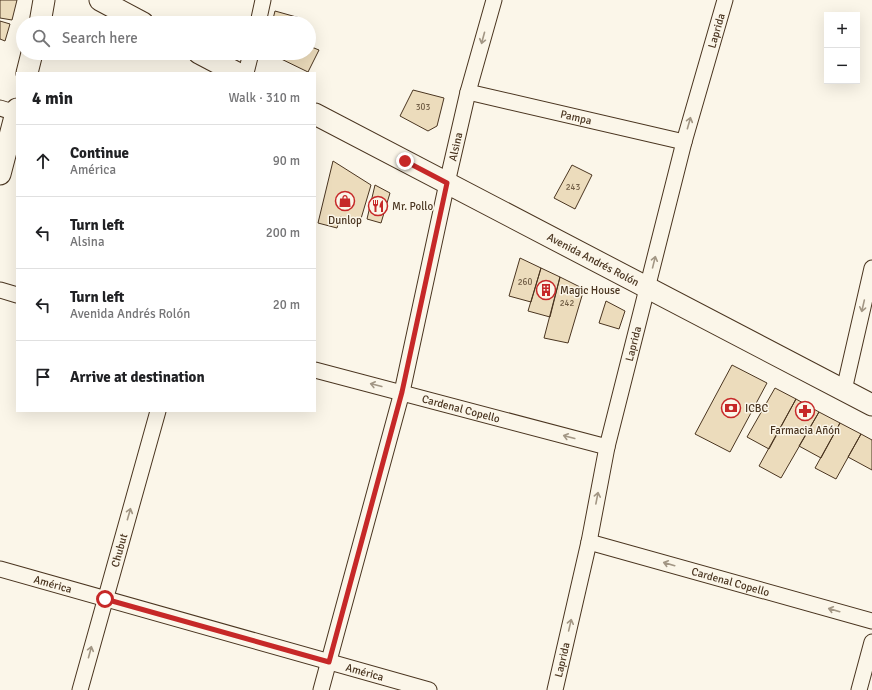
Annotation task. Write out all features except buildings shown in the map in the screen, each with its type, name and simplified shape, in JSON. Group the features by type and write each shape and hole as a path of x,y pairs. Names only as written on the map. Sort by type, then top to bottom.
{"main road":[{"path":"41,16 44,0"},
{"path":"100,0 130,16"},
{"path":"27,72 30,60"},
{"path":"212,60 235,72"},
{"path":"0,174 11,110"},
{"name":"Avenida Andrés Rolón","path":"316,115 872,405"}],"street":[{"path":"260,16 263,0"},
{"name":"Alsina","path":"321,690 402,392 468,92 494,0"},
{"name":"Laprida","path":"555,690 589,542 607,447 684,142 725,0"},
{"path":"246,72 249,60"},
{"name":"Pampa","path":"468,92 684,142"},
{"path":"844,390 872,268"},
{"path":"0,290 16,295"},
{"name":"Cardenal Copello","path":"316,370 607,447"},
{"name":"Chubut","path":"80,690 158,412"},
{"name":"Cardenal Copello","path":"589,542 872,621"},
{"name":"América","path":"0,570 429,690"},
{"path":"859,690 872,642"}],"place":[{"name":"Dunlop","path":"345,201"},
{"name":"Mr. Pollo","path":"378,206"},
{"name":"Magic House","path":"546,290"},
{"name":"ICBC","path":"731,408"},
{"name":"Farmacia Añón","path":"805,411"}],"route":[{"path":"105,599 329,662 402,392 447,183 405,161"}]}
